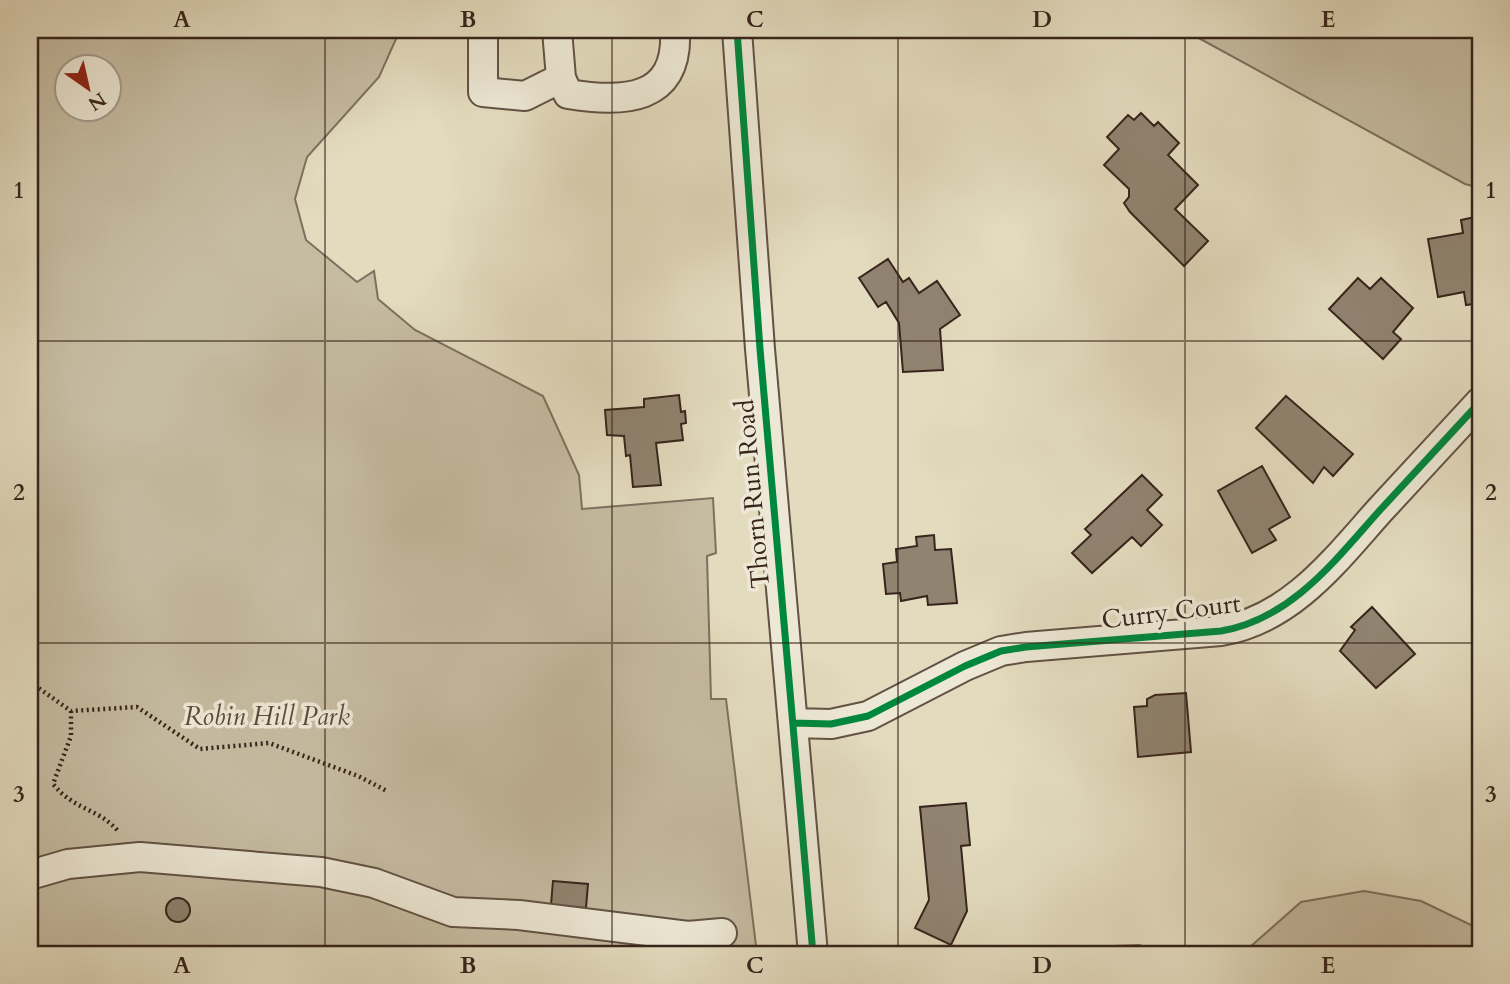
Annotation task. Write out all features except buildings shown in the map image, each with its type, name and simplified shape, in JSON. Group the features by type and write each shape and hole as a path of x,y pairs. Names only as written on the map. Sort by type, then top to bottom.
{"street":[{"path":"484,30 483,92 525,96 561,78"},
{"path":"557,30 561,78 568,94 608,100 646,92 665,77 677,53 676,30"},
{"name":"Thorn Run Road","path":"737,30 760,349 813,954"},
{"name":"Curry Court","path":"793,723 831,724 868,716 965,666 1001,652 1026,647 1221,631 1251,624 1279,609 1316,579 1480,402"},
{"path":"30,875 68,864 140,857 321,872 374,883 453,912 519,915 688,936 722,933"}],"path":[{"path":"30,682 71,711 137,707 200,749 269,743 358,776 387,791"},
{"path":"71,711 71,736 53,784 67,801 100,814 140,857"}],"green space":[{"name":"Robin Hill Park","path":"30,30 400,30 379,77 307,157 295,199 306,240 357,282 374,271 378,299 415,330 543,396 579,475 582,509 713,498 716,553 707,556 711,699 726,699 757,954 30,954"},
{"path":"1184,30 1480,30 1480,188 1465,184"},
{"path":"1364,891 1421,901 1475,927 1480,926 1480,954 1242,954 1301,902"},
{"path":"1140,945 1149,954 1076,954 1113,946"}],"cycle path":[{"path":"737,30 760,349 813,954"},
{"path":"793,723 831,724 868,716 965,666 1001,651 1221,631 1270,614 1311,584 1329,566 1480,402"}]}
